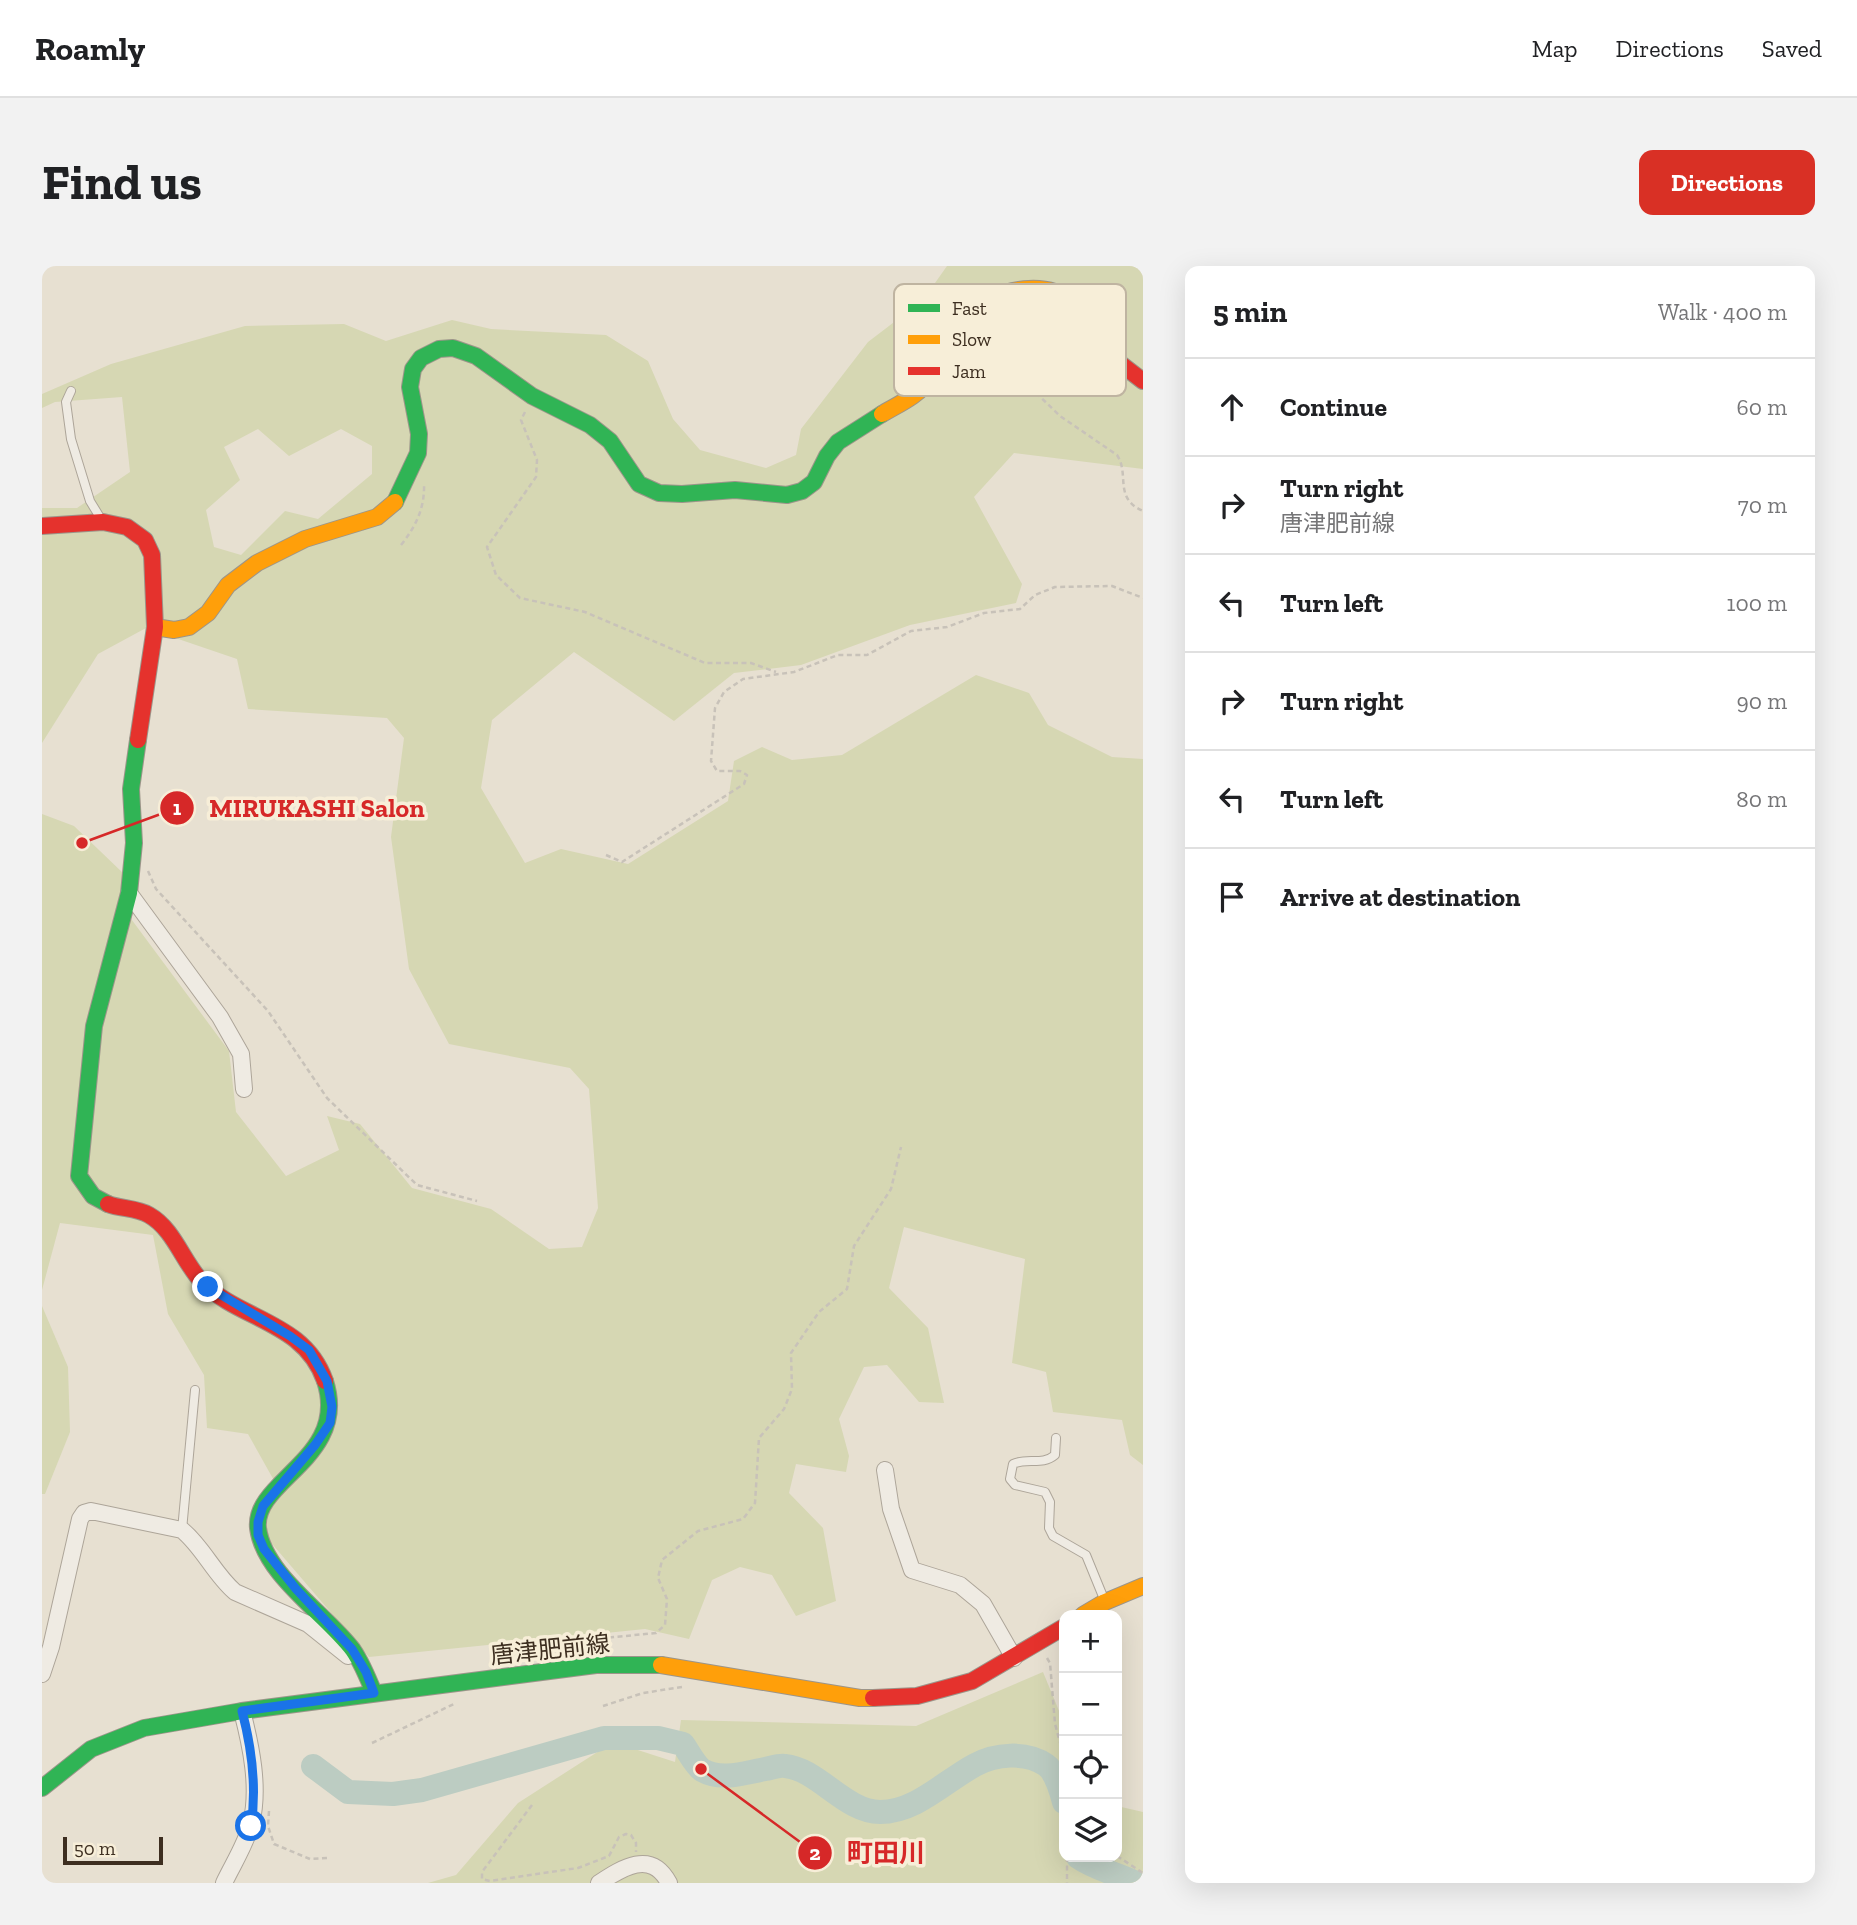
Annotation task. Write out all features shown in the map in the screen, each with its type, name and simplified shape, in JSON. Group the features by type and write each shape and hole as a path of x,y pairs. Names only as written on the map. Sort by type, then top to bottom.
{"street":[{"path":"155,627 174,630 190,627 208,612 228,585 257,563 305,539 377,517 397,501 418,453 419,434 410,387 413,369 421,358 439,349 453,348 476,356 532,396 590,425 610,441 639,484 659,493 736,490 786,495 802,491 814,482 827,456 838,443 911,396"},
{"path":"1126,368 1143,381"},
{"path":"42,526 103,522 127,527 145,540 152,555 155,627 131,789 134,843 129,894 93,1026 79,1176 87,1193 110,1207 148,1214 161,1224 187,1265 208,1287 309,1350 327,1381 332,1407 330,1423 315,1445 263,1506 258,1522 258,1535 264,1549 296,1589 352,1649 366,1672 374,1693"},
{"path":"129,894 220,1017 241,1054 244,1089"},
{"path":"885,1470 891,1508 912,1570 960,1585 984,1604 1014,1658"},
{"path":"42,1674 51,1647 80,1519 84,1513 91,1511 182,1530 225,1584 235,1592 308,1624 366,1672"},
{"path":"1091,1610 1143,1586"},
{"name":"唐津肥前線","path":"42,1788 91,1749 144,1728 242,1711 596,1665 669,1665 860,1698 917,1696 972,1681 1059,1630"},
{"path":"224,1883 251,1826 254,1803 253,1777 242,1711"},
{"path":"599,1883 623,1867 635,1864 657,1868 669,1883"}],"lane":[{"path":"71,391 66,402 71,439 90,501 103,522"},
{"path":"182,1530 195,1390"},
{"path":"1056,1438 1055,1455 1047,1461 1019,1461 1013,1464 1010,1479 1015,1485 1045,1492 1050,1502 1049,1528 1053,1536 1087,1555 1105,1602"}],"path":[{"path":"532,396 521,420 537,460 536,477 487,547 496,575 520,598 585,612 705,663 751,663 779,673"},
{"path":"1039,396 1060,416 1117,455 1123,464 1122,486 1134,507 1143,511"},
{"path":"401,545 417,525 425,495 424,475"},
{"path":"606,855 622,862 744,784 747,775 740,772 718,772 711,761 715,708 724,692 743,679 794,672 838,655 867,656 911,631 947,627 984,613 1020,609 1035,595 1055,587 1112,586 1143,598"},
{"path":"148,872 156,890 268,1011 327,1098 417,1185 477,1201"},
{"path":"563,1669 565,1648 573,1641 656,1633 665,1625 667,1599 658,1578 662,1560 698,1531 743,1519 755,1503 759,1438 784,1409 792,1389 791,1353 819,1312 847,1289 855,1246 891,1189 901,1147"},
{"path":"1037,1643 1049,1663 1059,1739"},
{"path":"603,1706 643,1693 691,1685 706,1671"},
{"path":"372,1743 456,1703"},
{"path":"270,1802 268,1826 274,1844 310,1859 328,1858"},
{"path":"532,1805 482,1872 482,1879 490,1881 578,1868 609,1856 620,1837 626,1833 631,1835 636,1843 635,1864"},
{"path":"1122,1859 1143,1873"},
{"path":"1067,1862 1067,1883"}],"green space":[{"path":"947,266 1143,266 1143,469 1014,453 974,497 1022,584 1016,603 910,625 801,665 734,673 674,721 574,652 492,720 481,788 525,863 561,849 628,864 728,801 734,761 762,747 792,760 842,755 976,675 1029,693 1048,725 1112,757 1143,759 1143,1465 1130,1455 1122,1420 1053,1412 1046,1372 1012,1363 1025,1259 904,1227 889,1288 928,1328 944,1403 919,1402 887,1365 864,1367 839,1419 849,1456 846,1472 796,1464 789,1493 823,1528 836,1601 796,1616 772,1575 740,1567 712,1580 689,1639 645,1629 369,1657 267,1538 267,1513 281,1493 248,1434 207,1428 204,1375 168,1314 153,1235 60,1223 42,1290 42,814 74,826 124,874 120,904 229,1051 236,1112 286,1176 339,1150 327,1116 360,1124 412,1188 491,1209 549,1249 582,1247 598,1208 589,1089 570,1068 449,1044 409,969 391,837 404,738 387,718 248,709 237,659 146,628 98,654 42,743 42,508 77,508 130,472 122,397 55,402 42,408 42,394 111,364 245,326 344,324 386,341 452,320 491,329 606,335 648,361 673,419 700,450 766,468 796,455 801,429 868,342 894,322 894,396 1126,396 1126,284 934,284","holes":["258,429 289,456 341,429 372,446 372,474 318,519 285,511 241,555 214,547 206,510 240,480 224,447"]},
{"path":"42,1306 68,1367 70,1432 45,1494 42,1494"},
{"path":"1043,1672 1059,1711 1059,1862 1122,1862 1122,1807 1143,1812 1143,1883 428,1883 456,1875 518,1803 613,1742 675,1762 681,1720 916,1726"}],"waterway":[{"path":"313,1766 348,1792 393,1794 422,1790 604,1738 658,1738 683,1744 699,1768 709,1773 733,1775 785,1766 809,1774 855,1805 880,1812 906,1807 975,1765 1001,1756 1020,1756 1046,1765 1055,1777 1063,1799"},
{"path":"1087,1862 1136,1883"}],"traffic: fast":[{"path":"395,502 418,453 419,434 410,387 413,369 421,358 439,349 453,348 476,356 532,396 590,425 610,441 639,484 659,493 735,490 787,495 802,491 814,482 827,456 838,442 882,414"},
{"path":"108,1204 93,1196 79,1176 94,1026 129,893 134,843 131,789 138,740"},
{"path":"325,1381 329,1407 324,1430 313,1449 270,1496 260,1511 258,1528 272,1562 353,1650 374,1693"},
{"path":"42,1788 91,1749 144,1728 242,1711 596,1665 661,1665"}],"traffic: slow":[{"path":"882,414 912,396"},
{"path":"155,627 174,630 189,627 208,613 228,585 257,563 305,539 377,517 395,502"},
{"path":"1091,1610 1143,1586"},
{"path":"661,1665 873,1698"}],"traffic: jam":[{"path":"1126,368 1143,381"},
{"path":"42,526 103,522 127,527 145,540 152,555 155,627 138,740"},
{"path":"108,1204 144,1213 158,1221 202,1282 218,1295 287,1334 302,1346 315,1361 325,1381"},
{"path":"873,1698 917,1696 972,1681 1059,1630"}],"place":[{"name":"MIRUKASHI Salon","path":"82,843"},
{"name":"町田川","path":"701,1769"}],"route":[{"path":"208,1287 309,1350 327,1381 332,1407 330,1423 315,1445 263,1506 258,1522 258,1535 264,1549 296,1589 352,1649 366,1672 374,1693 242,1711 253,1777 251,1826"}]}
